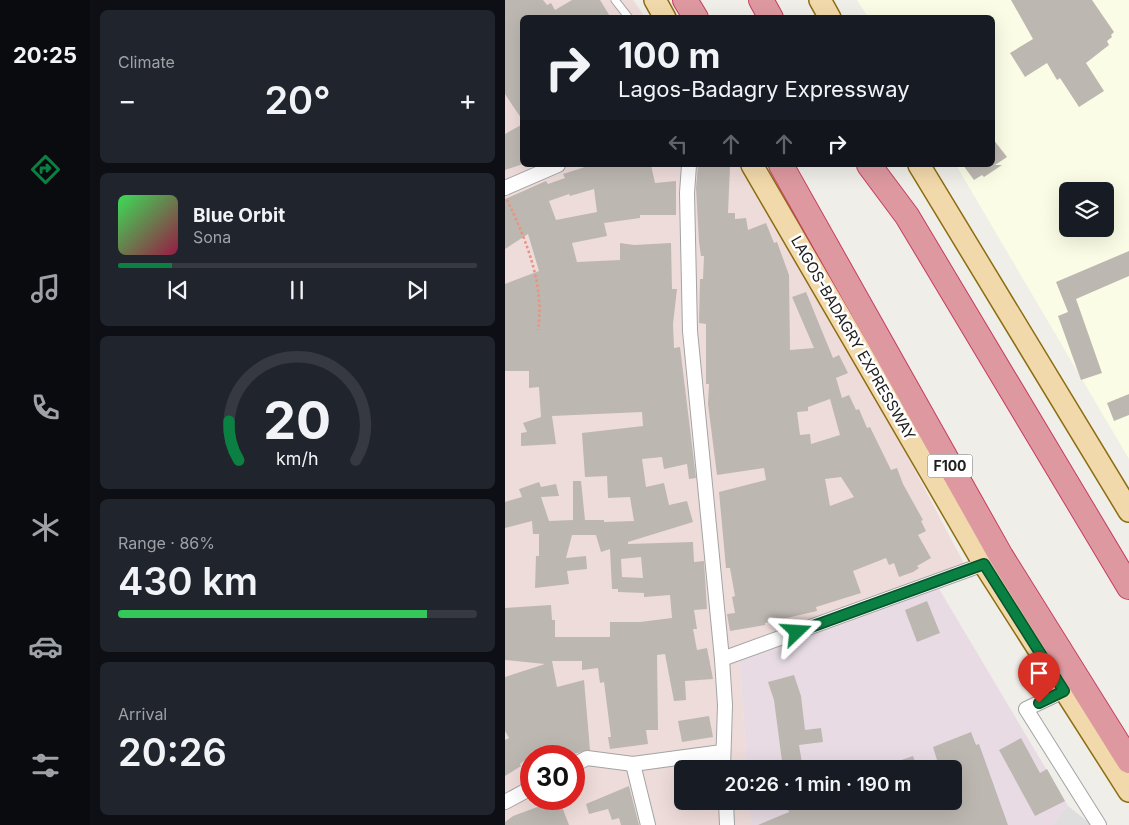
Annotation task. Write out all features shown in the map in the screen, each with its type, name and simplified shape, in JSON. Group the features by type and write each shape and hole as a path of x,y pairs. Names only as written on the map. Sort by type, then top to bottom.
{"highway":[{"path":"685,0 693,15"},
{"path":"761,0 769,15"},
{"name":"LAGOS-BADAGRY EXPRESSWAY","path":"782,167 1001,556 1129,761"},
{"path":"870,167 907,216 1129,587"}],"main road":[{"path":"655,0 663,15"},
{"path":"819,0 828,15"},
{"name":"LAGOS-BADAGRY EXPRESSWAY","path":"753,167 984,564 1129,791"},
{"path":"920,167 1129,511"}],"street":[{"path":"505,188 553,167"},
{"path":"689,167 687,192 690,331 725,705 722,760"},
{"path":"721,659 984,564"},
{"path":"1064,691 1026,709 1099,825"},
{"path":"585,759 633,764 722,752"},
{"path":"633,764 649,825"},
{"path":"505,802 520,794"},
{"path":"726,810 727,825"}],"lane":[{"path":"615,0 627,15"}],"path":[{"path":"505,196 525,241 540,293 538,330"}],"shaded area":[{"path":"505,0 633,0 644,15 520,15 520,167 748,167 818,287 968,571 739,650 746,760 674,760 674,810 750,810 751,825 505,825"},
{"path":"857,0 1129,0 1129,459 957,167 995,167 995,15 867,15"},
{"path":"935,582 1068,806 1053,825 751,825 750,810 962,810 962,760 746,760 739,650"},
{"path":"1068,806 1092,825 1050,825"}],"building":[{"path":"505,0 543,0 547,5 551,3 555,10 572,0 600,0 609,15 520,15 520,116 505,94"},
{"path":"1011,0 1092,0 1114,32 1107,41 1109,45 1086,63 1104,91 1079,107 1060,78 1057,80 1047,63 1025,77 1010,53 1033,39"},
{"path":"520,126 520,165 505,170 505,134"},
{"path":"995,142 1007,157 995,165"},
{"path":"995,165 1002,165 984,177 982,175 974,180 964,167 995,167"},
{"path":"585,167 651,167 655,183 676,181 676,215 640,215 640,218 604,223 607,236 572,243 577,262 620,260 620,243 634,245 671,243 672,289 677,289 673,324 674,348 680,347 696,478 689,479 687,464 664,469 662,457 642,459 646,487 664,483 669,505 687,501 693,522 628,542 628,544 693,542 694,562 704,561 707,609 694,610 697,629 693,629 697,650 707,648 713,679 685,681 686,700 674,701 665,654 657,655 658,730 646,730 648,744 610,749 608,737 611,737 604,682 600,683 598,668 582,670 582,661 552,661 557,687 584,680 590,750 585,751 585,745 520,745 520,767 505,776 505,740 509,738 505,731 505,677 545,664 505,660 505,608 551,605 552,620 555,620 555,637 610,637 610,622 640,622 672,618 670,595 644,597 644,593 618,592 618,589 612,589 610,549 601,552 596,535 572,535 566,558 586,556 587,569 567,571 569,584 535,588 536,556 539,556 539,534 533,534 532,521 505,528 505,502 522,497 519,489 539,482 541,487 556,484 559,496 541,497 549,521 573,520 573,481 581,481 585,520 604,520 604,522 634,521 630,497 608,498 607,476 585,477 582,433 643,426 642,412 552,416 556,444 521,446 521,433 527,432 523,423 541,417 539,387 529,388 529,371 505,371 505,284 539,271 528,234 505,249 505,199 546,181 548,184 565,178 563,174","holes":["594,189 597,212 556,220 549,201 569,194 570,196","641,557 643,578 622,577 621,559"]},
{"path":"698,167 730,167 728,213 735,213 735,219 746,218 748,230 766,223 774,243 777,242 789,275 790,350 814,348 792,297 806,292 833,358 839,355 848,373 836,378 842,398 849,395 856,410 859,409 867,428 870,427 891,470 897,468 903,484 923,520 921,521 926,531 918,535 931,558 917,566 919,568 913,572 899,577 894,563 889,565 886,558 853,571 861,593 816,607 817,611 765,623 765,625 730,631 727,614 735,613 732,597 735,596 730,568 726,568 719,492 766,480 764,468 717,475 708,404 709,384 706,384 706,324 699,323 700,279 703,279 704,256 701,256 696,188","holes":["830,399 840,435 811,444 810,434 800,435 797,412 808,411 808,407","841,477 854,497 830,506 825,479"]},
{"path":"1129,251 1129,276 1076,299 1102,373 1081,380 1058,316 1068,312 1056,282"},
{"path":"1129,394 1129,415 1114,421 1107,403"},
{"path":"927,601 940,633 917,642 905,610"},
{"path":"794,675 801,696 805,730 821,728 823,742 799,745 802,760 782,760 774,700 768,682"},
{"path":"709,716 713,737 682,742 678,721"},
{"path":"971,732 976,745 979,744 1008,825 758,825 789,812 788,810 962,810 962,760 937,760 933,747"},
{"path":"1021,738 1040,773 1047,769 1065,801 1035,816 999,750"},
{"path":"913,756 914,760 901,760"},
{"path":"629,786 639,825 621,825 619,818 612,820 608,809 589,814 586,804"},
{"path":"529,810 563,810 569,825 505,825 505,822 513,816"}],"route":[{"path":"797,632 984,564 1064,691 1039,703"}]}
